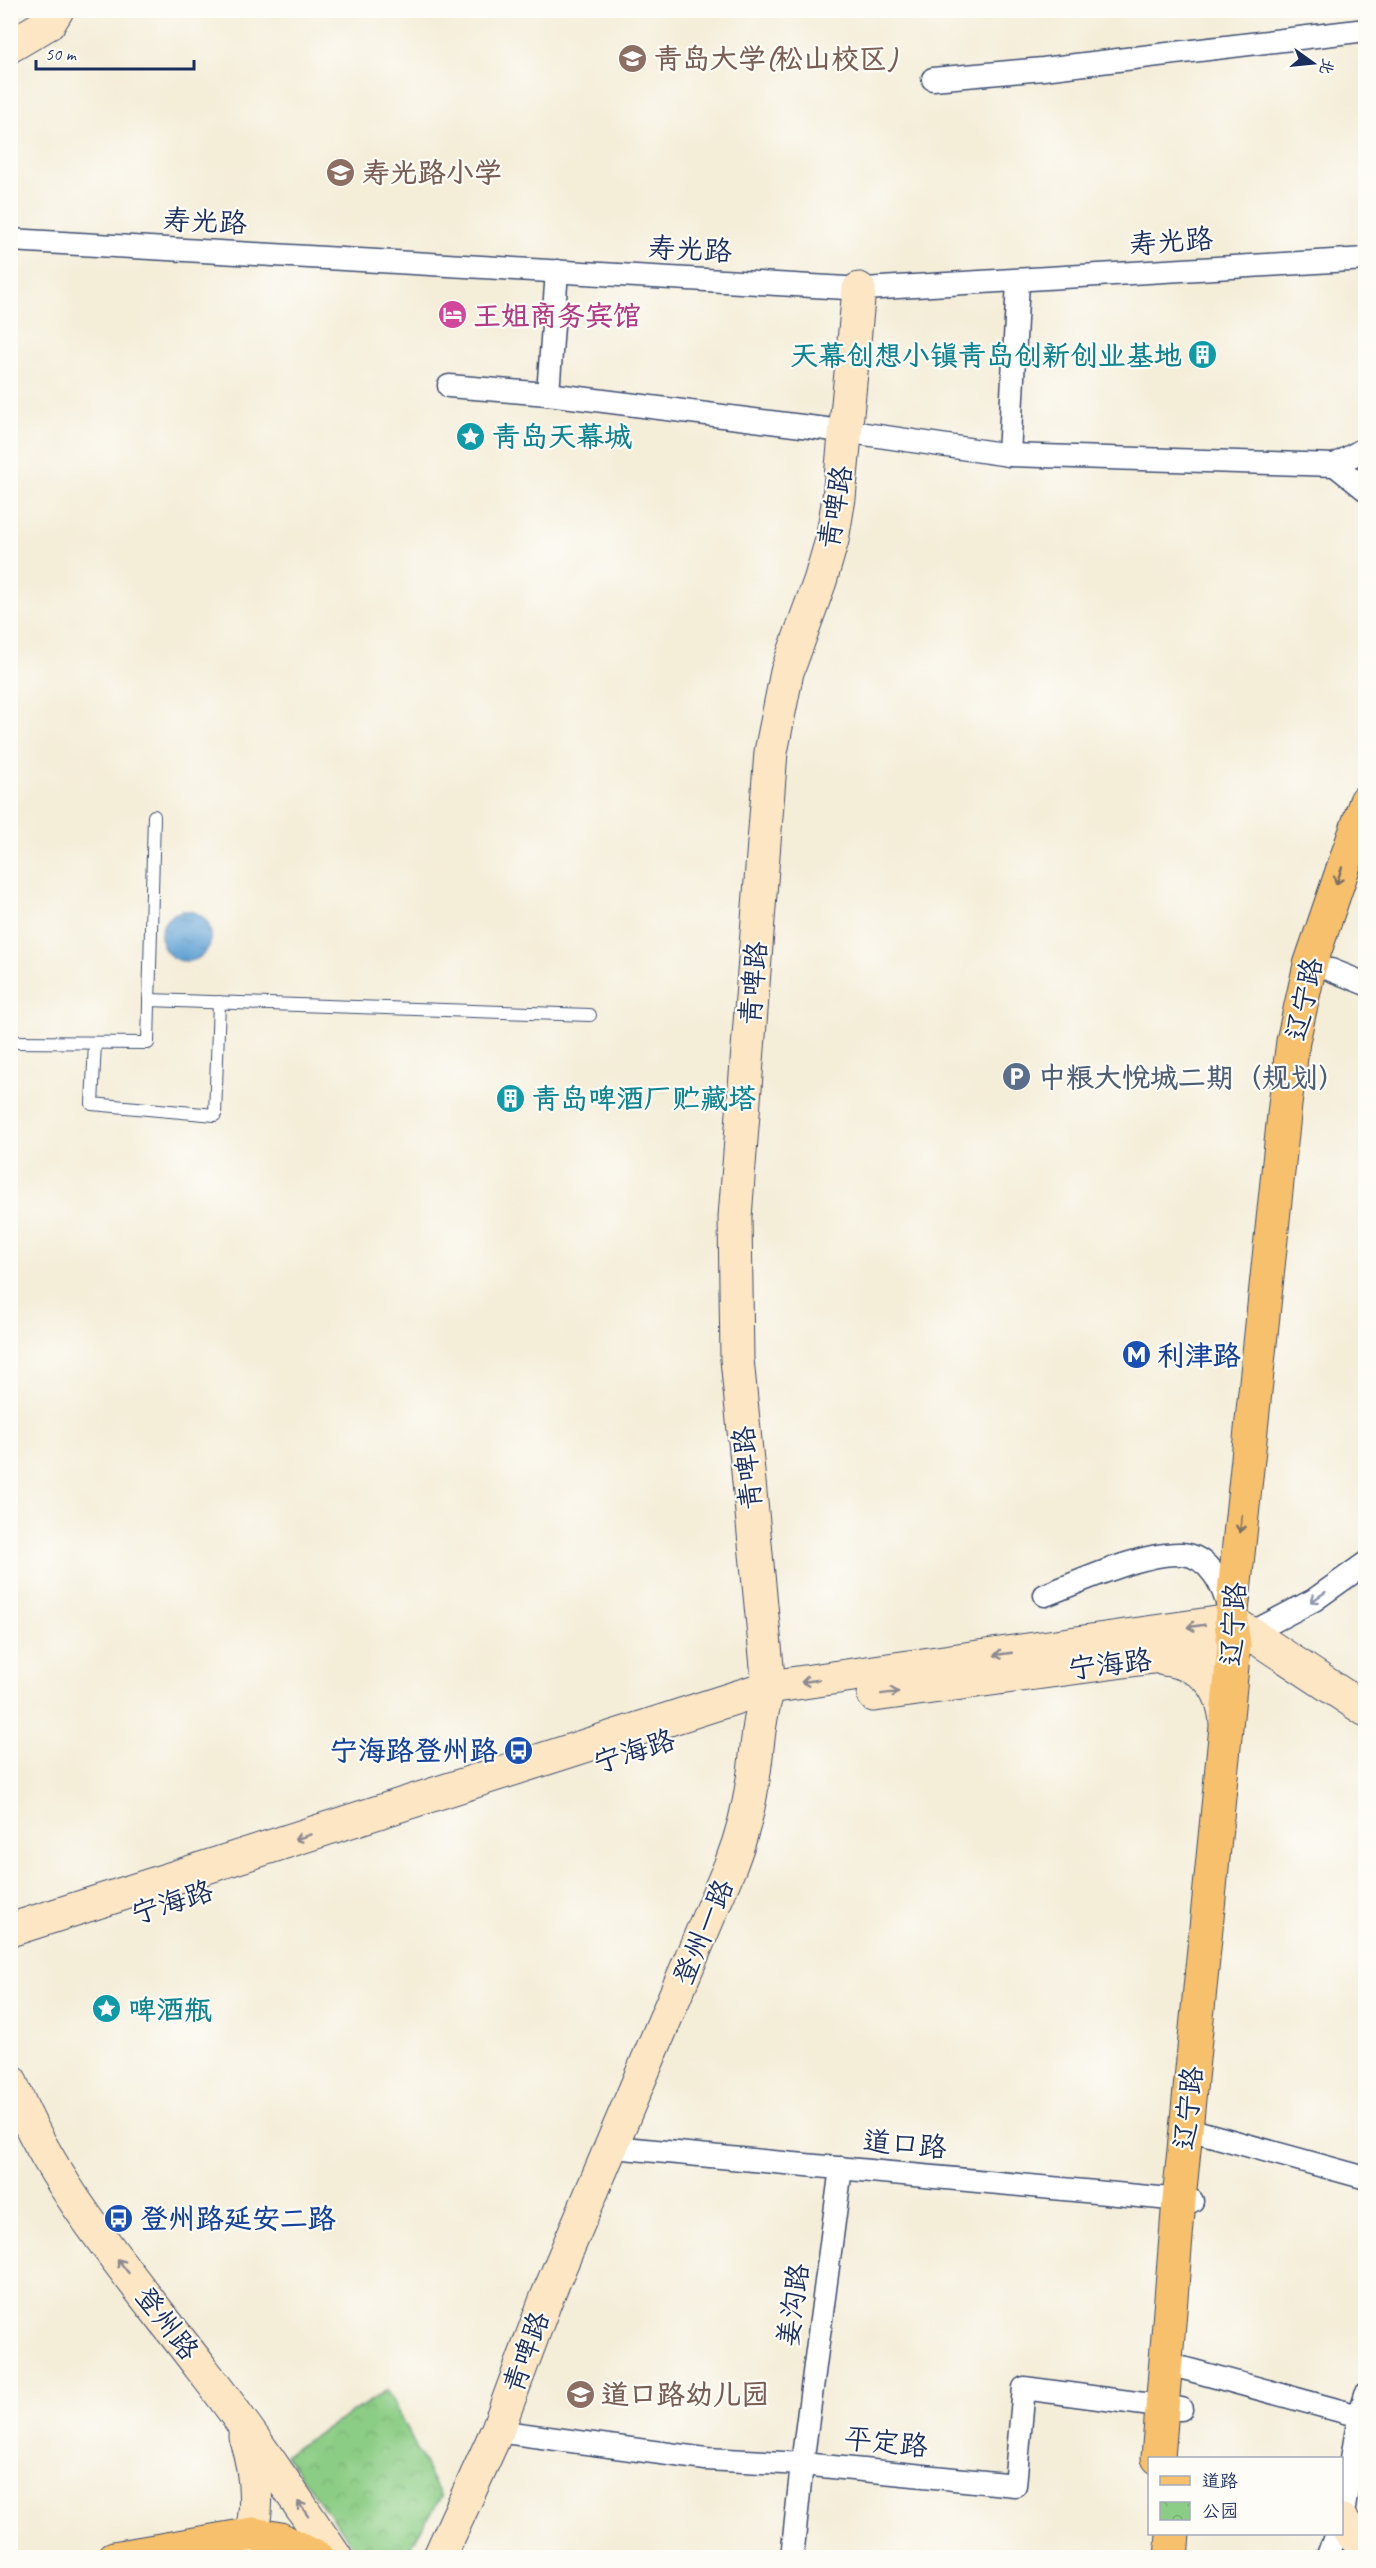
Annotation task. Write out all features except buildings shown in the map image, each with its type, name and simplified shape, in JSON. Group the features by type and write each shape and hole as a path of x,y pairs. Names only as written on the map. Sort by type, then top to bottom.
{"main road":[{"name":"辽宁路","path":"1158,2457 1183,2368 1185,2201 1199,2132 1283,1117 1293,1041 1310,965 1365,801"},
{"name":"辽宁路","path":"1178,2457 1172,2408 1185,2201 1226,1722 1305,1107 1331,970 1365,867"},
{"path":"1151,2558 1152,2535"},
{"path":"1171,2558 1173,2535"},
{"path":"114,2558 243,2546 280,2539 317,2558"}],"street":[{"path":"10,46 49,23 57,10"},
{"path":"933,79 1054,68 1365,30"},
{"name":"寿光路","path":"10,240 859,289 1365,259"},
{"path":"548,394 557,271"},
{"path":"1009,456 1018,281"},
{"name":"青啤路","path":"765,1698 737,1359 735,1216 771,752 787,672 820,582 832,540 839,498 859,289"},
{"path":"449,386 548,394 834,430"},
{"path":"858,433 1009,456 1335,465 1365,448"},
{"path":"1335,465 1365,490"},
{"path":"1331,970 1365,984"},
{"path":"1045,1595 1136,1560 1184,1554 1206,1564 1219,1582 1225,1591 1239,1633 1365,1710"},
{"path":"1239,1633 1314,1600 1365,1563"},
{"name":"宁海路","path":"10,1930 765,1698 1239,1633"},
{"name":"宁海路","path":"10,1954 765,1698 1160,1658 1239,1633"},
{"path":"1160,1658 1186,1663 1203,1672 1224,1701 1226,1722"},
{"name":"登州一路","path":"613,2146 742,1837 754,1777 765,1698"},
{"name":"登州路","path":"10,2080 25,2128 96,2232 235,2412 336,2558"},
{"path":"1199,2132 1365,2178"},
{"name":"青啤路","path":"439,2558 497,2431 545,2302 613,2146"},
{"name":"道口路","path":"613,2146 1185,2201"},
{"name":"姜沟路","path":"792,2558 841,2168"},
{"path":"1183,2368 1359,2416"},
{"name":"平定路","path":"497,2431 706,2459 802,2464 1015,2485 1024,2388 1172,2408"},
{"path":"1343,2509 1365,2394"},
{"path":"235,2412 246,2438 254,2481 256,2514 243,2546"},
{"path":"1343,2524 1365,2551"},
{"path":"1327,2558 1336,2535"}],"lane":[{"path":"10,1042 148,1043 154,816"},
{"path":"149,1000 590,1015"},
{"path":"95,1043 92,1104 215,1115 219,1002"}],"green space":[{"path":"387,2390 441,2497 404,2557 361,2557 285,2455"}],"water":[{"path":"181,911 191,911 204,918 211,931 211,941 204,954 191,961 181,961 172,957 165,950 161,941 161,931 165,922 172,915"}],"place":[{"name":"青岛大学(松山校区)","path":"633,58"},
{"name":"寿光路小学","path":"341,172"},
{"name":"王姐商务宾馆","path":"452,315"},
{"name":"天幕创想小镇青岛创新创业基地","path":"1203,355"},
{"name":"青岛天幕城","path":"471,436"},
{"name":"中粮大悦城二期（规划）","path":"1017,1077"},
{"name":"青岛啤酒厂贮藏塔","path":"511,1098"},
{"name":"利津路","path":"1136,1355"},
{"name":"宁海路登州路","path":"519,1750"},
{"name":"啤酒瓶","path":"107,2009"},
{"name":"登州路延安二路","path":"119,2218"},
{"name":"道口路幼儿园","path":"580,2394"}]}
